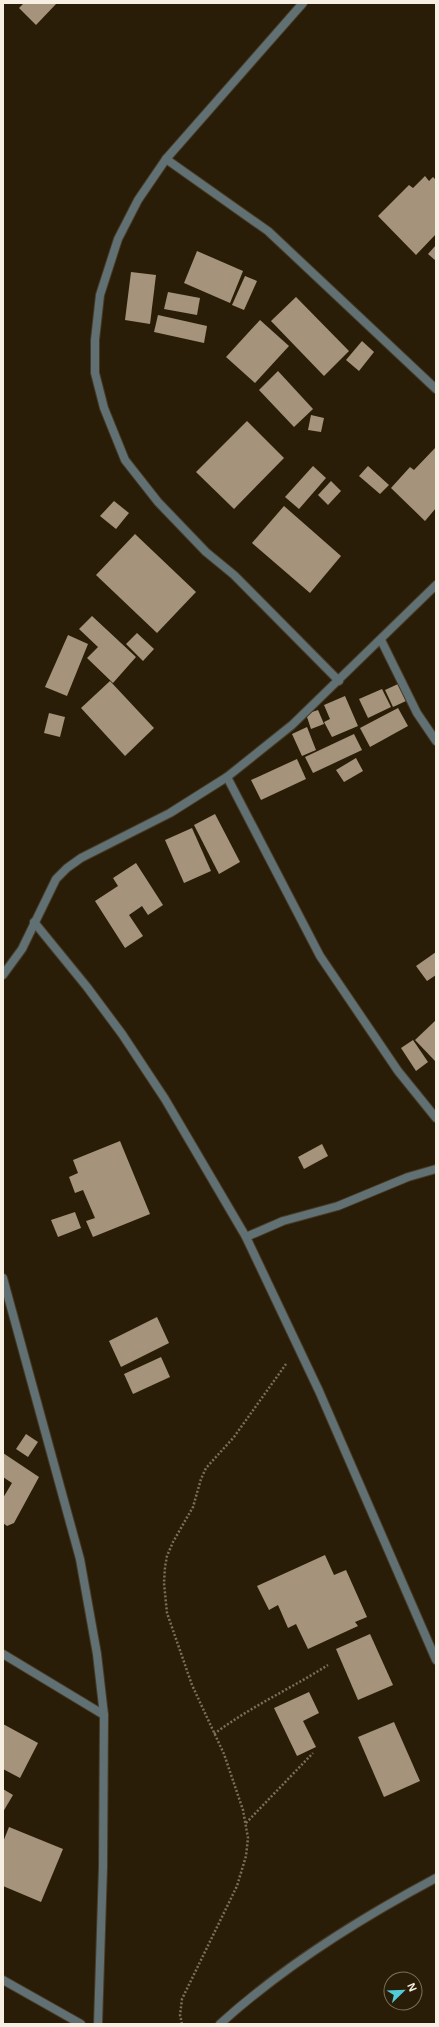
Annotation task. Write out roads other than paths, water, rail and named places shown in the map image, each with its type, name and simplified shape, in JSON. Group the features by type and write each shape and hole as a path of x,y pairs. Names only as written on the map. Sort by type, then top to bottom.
{"street":[{"path":"303,3 166,159 138,200 118,239 100,295 95,340 95,373 104,408 125,460 158,502 206,552 234,575 339,681"},
{"path":"166,159 268,231 436,389"},
{"path":"3,975 22,949 56,879 67,868 81,858 170,813 227,777 292,725 339,681 436,585"},
{"path":"381,640 416,713 436,741"},
{"path":"227,777 320,956 394,1065 436,1118"},
{"path":"34,922 87,987 122,1034 165,1099 246,1237 298,1350 319,1391 436,1660"},
{"path":"246,1237 282,1221 338,1206 408,1178 436,1169"},
{"path":"3,1278 80,1559 97,1654 104,1715 103,1867 98,2024"},
{"path":"3,1654 104,1715"},
{"path":"220,2024 281,1972 346,1929 436,1878"},
{"path":"3,1980 81,2024"}]}
